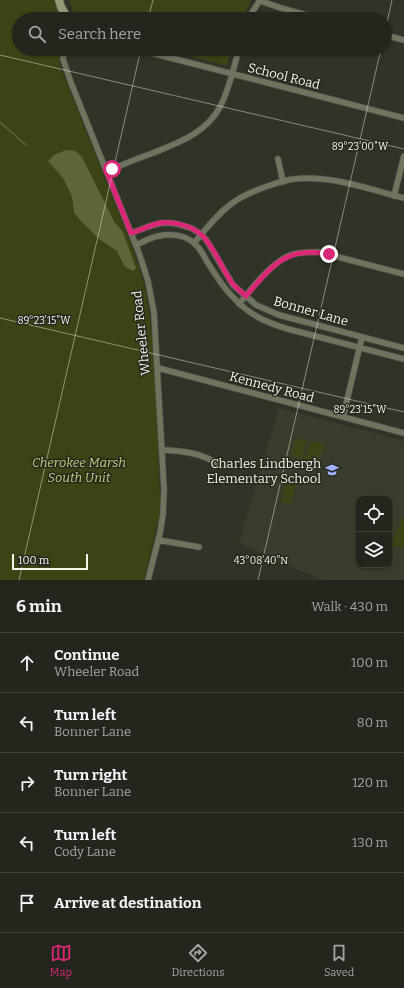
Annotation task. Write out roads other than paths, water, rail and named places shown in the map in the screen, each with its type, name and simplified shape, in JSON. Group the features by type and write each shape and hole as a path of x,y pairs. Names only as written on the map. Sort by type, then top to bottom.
{"street":[{"path":"59,0 64,12"},
{"path":"252,12 259,0 278,8 294,12"},
{"path":"392,37 404,40"},
{"name":"Wheeler Road","path":"63,56 64,65 136,245 152,300 156,332 164,504 160,533 148,580"},
{"name":"School Road","path":"163,56 404,118"},
{"path":"106,170 175,144 198,132 208,124 219,108 228,89 237,56"},
{"path":"394,196 404,156"},
{"path":"278,159 283,182"},
{"path":"136,245 164,235 179,236 194,243 201,234 235,201 259,189 293,179 329,180 404,198"},
{"path":"131,233 161,223 171,223 191,228 201,234"},
{"name":"Bonner Lane","path":"201,234 207,241 233,285 256,305 279,315 404,348"},
{"name":"Bonner Lane","path":"194,243 229,294 239,304 260,319 288,329 404,359"},
{"path":"239,304 274,265 287,256 293,254 319,252 404,274"},
{"path":"343,417 362,337"},
{"name":"Kennedy Road","path":"158,368 404,433"},
{"path":"162,450 179,451 203,456 212,459 221,466"},
{"path":"158,540 199,547"}],"waterway":[{"path":"0,122 26,145"}],"place":[{"name":"Charles Lindbergh Elementary School","path":"332,470"}],"park label":[{"name":"Cherokee Marsh South Unit","path":"79,470"}]}
